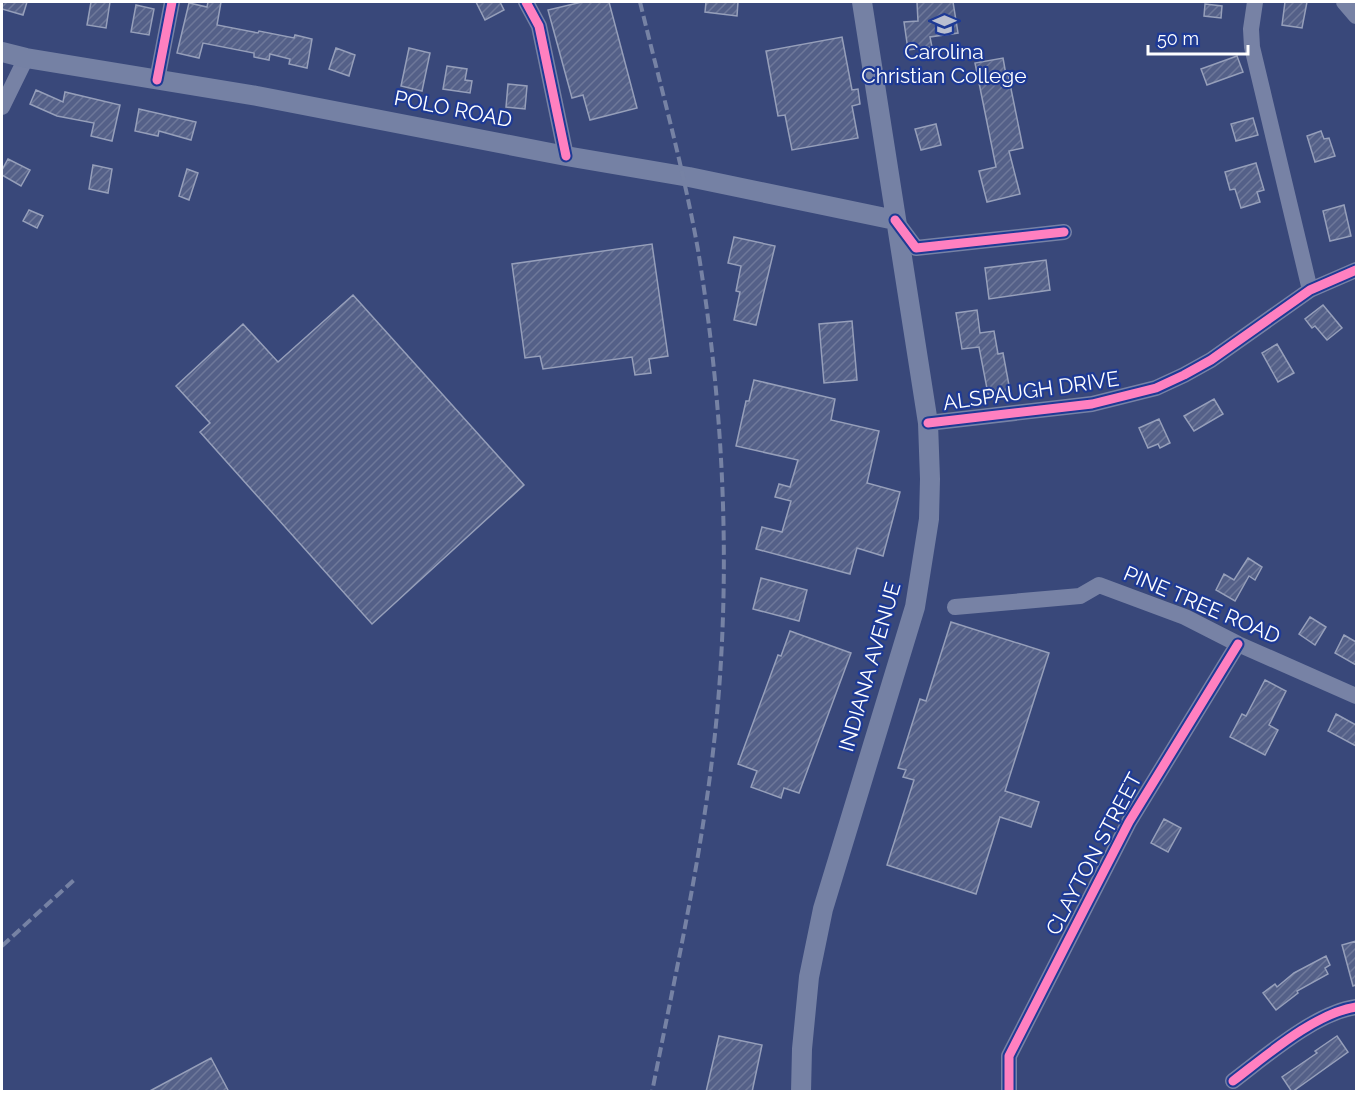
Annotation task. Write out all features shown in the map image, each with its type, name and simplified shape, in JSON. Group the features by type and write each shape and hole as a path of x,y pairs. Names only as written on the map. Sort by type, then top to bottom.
{"main road":[{"name":"INDIANA AVENUE","path":"801,1092 808,977 823,909 915,608 929,519 928,423 862,2"},
{"name":"POLO ROAD","path":"2,52 26,58 257,96 566,156 689,177 895,220"}],"street":[{"path":"158,80 172,2"},
{"path":"526,2 539,26 566,156"},
{"path":"1255,2 1251,29 1252,47 1310,290"},
{"path":"1344,2 1356,16"},
{"path":"2,107 26,58"},
{"path":"895,220 916,248 1064,232"},
{"name":"ALSPAUGH DRIVE","path":"928,423 1092,404 1156,388 1211,360 1310,290 1356,270"},
{"name":"PINE TREE ROAD","path":"955,607 1080,596 1099,585 1185,617 1238,644 1356,696"},
{"name":"CLAYTON STREET","path":"1009,1092 1009,1056 1014,1046 1129,822 1238,644"},
{"path":"1233,1081 1288,1039 1326,1017 1356,1007"}],"building":[{"path":"2,2 27,2 23,15 2,9"},
{"path":"91,2 110,2 106,28 87,25"},
{"path":"208,2 221,2 217,25 258,33 259,31 294,38 295,35 312,39 307,68 289,64 290,59 270,54 269,60 254,57 254,53 203,43 199,58 177,53 189,3 207,7"},
{"path":"476,2 500,2 504,10 485,20"},
{"path":"582,2 609,2 637,108 590,120 583,95 572,98 548,10"},
{"path":"706,2 738,2 737,16 705,12"},
{"path":"917,2 953,2 958,33 930,37 932,47 908,50 904,22 918,21"},
{"path":"1285,2 1307,2 1302,28 1282,25"},
{"path":"1205,4 1222,6 1221,18 1204,16"},
{"path":"136,5 154,9 149,35 131,32"},
{"path":"842,37 852,90 858,89 860,104 852,106 858,138 792,150 785,115 778,116 766,51"},
{"path":"336,48 355,55 349,76 329,69"},
{"path":"409,48 430,53 422,91 401,86"},
{"path":"1237,56 1243,72 1207,85 1201,69"},
{"path":"1003,58 1023,148 1009,151 1020,194 987,202 979,171 996,167 975,63"},
{"path":"447,66 467,69 465,80 472,81 470,93 443,89"},
{"path":"508,84 527,86 525,109 506,107"},
{"path":"36,90 63,102 65,92 120,105 112,141 91,136 94,123 57,116 30,104"},
{"path":"139,109 196,122 191,140 159,131 158,136 135,131"},
{"path":"1253,118 1258,135 1236,141 1231,124"},
{"path":"936,124 941,145 921,150 915,129"},
{"path":"1321,131 1324,139 1329,138 1335,156 1315,162 1307,136"},
{"path":"8,159 30,170 21,186 2,175"},
{"path":"1256,163 1264,190 1257,192 1260,202 1241,208 1235,189 1230,190 1225,172"},
{"path":"93,165 112,169 108,193 89,189"},
{"path":"187,169 198,173 189,200 179,196"},
{"path":"1344,205 1351,236 1330,241 1323,211"},
{"path":"29,210 43,216 37,228 23,221"},
{"path":"734,237 775,246 756,325 734,320 740,292 736,291 741,266 728,263"},
{"path":"652,244 668,356 649,359 651,373 635,375 632,357 543,369 540,356 525,358 512,264"},
{"path":"1046,260 1050,290 989,299 985,268"},
{"path":"353,295 524,485 372,624 200,432 210,423 176,386 243,324 278,362"},
{"path":"1323,305 1342,328 1327,340 1315,326 1312,328 1305,319"},
{"path":"977,310 980,333 994,331 998,354 1003,353 1011,396 989,399 979,347 962,349 956,313"},
{"path":"852,321 857,380 824,383 819,324"},
{"path":"1277,344 1294,373 1278,382 1262,353"},
{"path":"754,380 835,399 831,420 879,431 867,483 900,492 883,556 857,548 850,574 756,549 762,527 782,532 791,501 775,497 779,484 790,487 798,460 736,446 746,401 749,401"},
{"path":"1214,399 1223,414 1194,431 1184,416"},
{"path":"1159,419 1170,443 1160,448 1158,444 1148,448 1139,428"},
{"path":"1248,558 1262,567 1255,580 1249,576 1235,601 1216,590 1224,574 1234,580"},
{"path":"761,578 807,590 799,621 753,609"},
{"path":"1310,617 1326,627 1315,645 1299,634"},
{"path":"951,622 1049,653 1005,791 1039,802 1031,827 1000,817 976,894 887,865 914,780 903,777 906,770 898,768 920,699 926,701"},
{"path":"790,631 851,653 799,793 784,788 781,798 751,787 757,771 738,764 778,655 781,656"},
{"path":"1344,635 1356,642 1356,665 1335,653"},
{"path":"1265,680 1286,691 1269,725 1278,730 1265,755 1230,737 1242,714 1246,716"},
{"path":"1336,714 1356,725 1356,746 1328,731"},
{"path":"1164,819 1181,828 1168,852 1151,843"},
{"path":"1356,941 1356,985 1353,986 1342,945"},
{"path":"1326,956 1330,965 1325,968 1328,974 1297,991 1298,993 1276,1010 1263,993 1275,984 1277,987 1294,973"},
{"path":"719,1036 762,1045 752,1092 706,1092"},
{"path":"1337,1036 1348,1052 1292,1092 1282,1077"},
{"path":"211,1058 229,1092 148,1092"}],"railway":[{"path":"640,2 692,219 707,307 719,423 724,540 721,656 712,762 689,904 652,1092"},
{"path":"2,946 75,879"}],"cycle path":[{"path":"157,80 172,2"},
{"path":"526,2 539,26 566,156"},
{"path":"895,220 916,248 1064,232"},
{"path":"928,423 1092,404 1156,388 1211,360 1310,290 1356,270"},
{"path":"1009,1092 1009,1056 1129,822 1238,644"},
{"path":"1233,1081 1308,1026 1340,1011 1356,1007"}],"place":[{"name":"Carolina Christian College","path":"944,24"}]}
